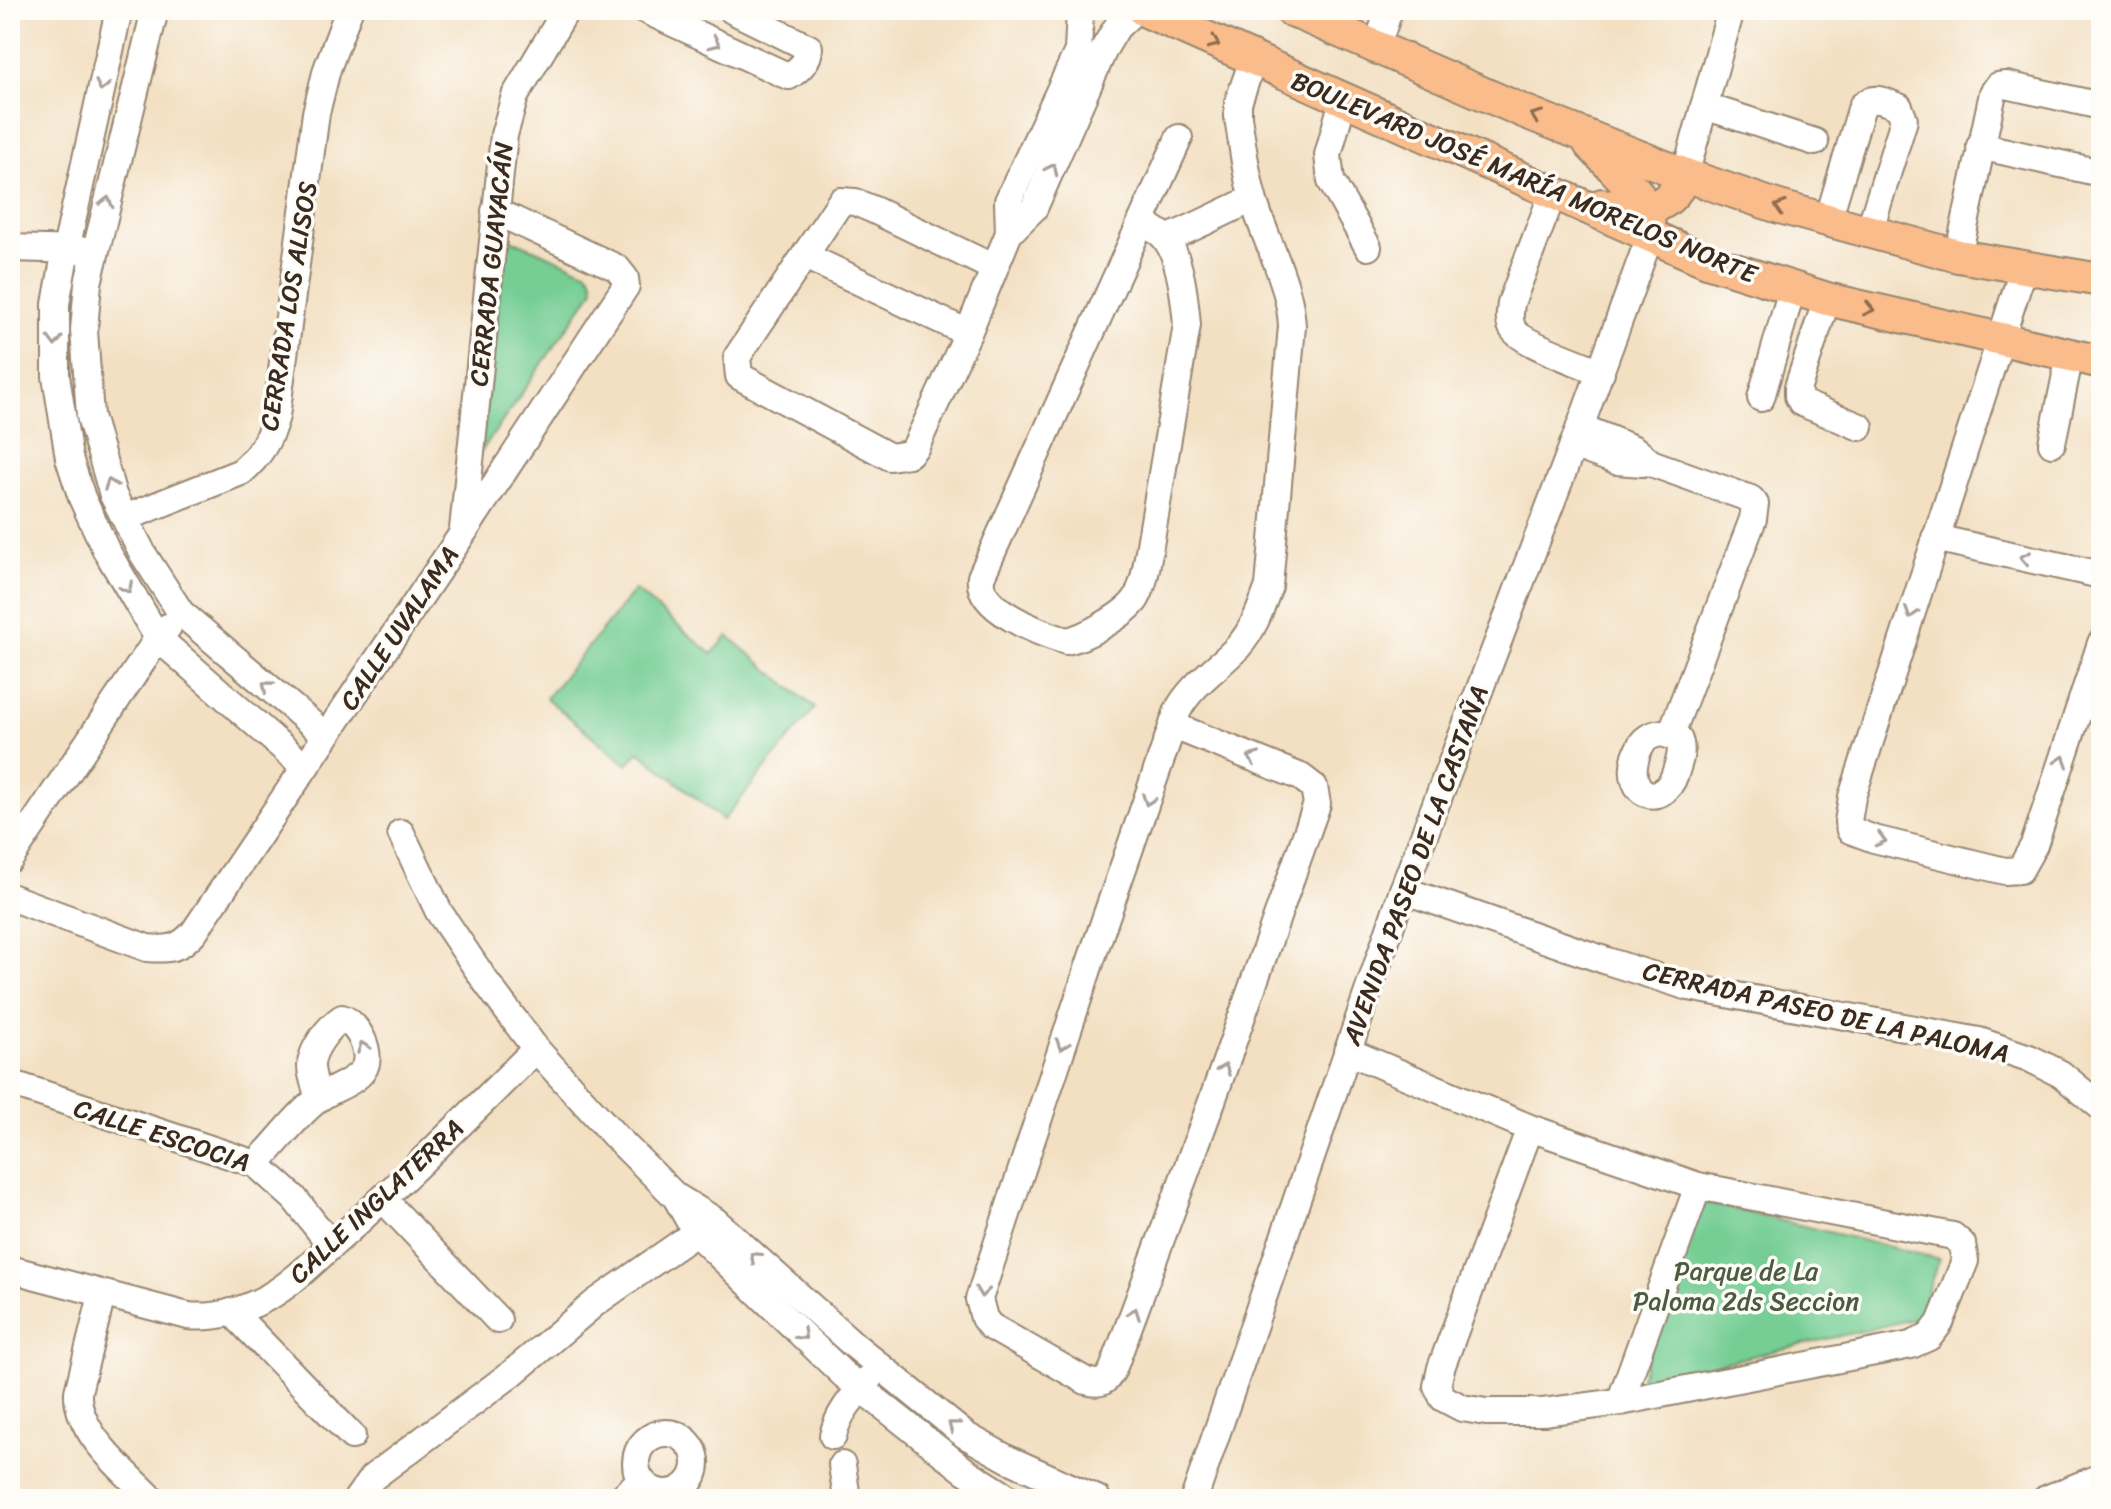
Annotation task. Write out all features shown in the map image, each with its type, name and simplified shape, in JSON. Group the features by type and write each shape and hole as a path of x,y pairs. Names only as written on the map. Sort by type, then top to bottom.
{"main road":[{"name":"BOULEVARD JOSÉ MARÍA MORELOS NORTE","path":"1144,10 1183,18 1253,60 1560,196 1647,223 1707,261 1827,299 2101,362"},
{"path":"1291,10 1578,133 1776,206 1958,256 2101,280"},
{"path":"1578,133 1637,193 1647,223 1672,197 1685,175"}],"street":[{"path":"119,10 56,304 54,347 61,419 69,458 82,498 106,550 158,638 305,767"},
{"path":"155,10 88,283 84,330 90,416 113,495 143,554 181,613 326,736"},
{"name":"CERRADA LOS ALISOS","path":"125,518 241,472 255,460 270,437 276,416 316,113 327,69 349,10"},
{"name":"CERRADA GUAYACÁN","path":"463,533 504,135 515,96 566,10"},
{"path":"645,10 789,76 809,55 809,48 732,10"},
{"path":"994,268 874,210 855,202 841,201 737,357 739,376 890,457 909,454 916,446 968,333 1009,233 1034,208 1063,114 1078,51 1080,10"},
{"path":"1063,114 1117,27 1135,10"},
{"path":"1376,49 1389,10"},
{"path":"1685,175 1731,10"},
{"path":"1174,726 1301,777 1314,787 1317,804 1223,1072 1113,1369 1109,1378 1096,1384 990,1326 984,1318 979,1299 1091,960 1178,710 1188,693 1239,645 1256,623 1269,586 1292,326 1286,288 1255,205 1238,117 1238,103 1253,60"},
{"path":"1958,256 1980,146 1993,93 1998,86 2006,85 2101,106"},
{"path":"1828,220 1862,106 1868,100 1877,99 1899,107 1904,120 1869,232"},
{"path":"1343,100 1328,155 1331,181 1368,247"},
{"path":"1704,106 1815,142"},
{"path":"1142,223 1166,239 1183,290 1187,325 1146,569 1142,585 1129,607 1088,634 1066,641 994,608 981,591 981,577 1179,138"},
{"path":"1980,146 2101,173"},
{"path":"1560,196 1511,303 1509,317 1512,328 1524,339 1601,372"},
{"path":"1166,239 1204,224 1212,226 1255,205"},
{"name":"CALLE UVALAMA","path":"10,897 147,948 168,950 178,947 194,932 624,290 626,282 617,268 495,211"},
{"name":"AVENIDA PASEO DE LA CASTAÑA","path":"1194,1499 1403,890 1601,372 1647,223"},
{"path":"10,248 95,250"},
{"path":"805,256 968,333"},
{"path":"2024,267 1852,797 1848,822 1850,830 1874,839 1991,867 2020,870 2034,845 2101,643"},
{"path":"1761,398 1792,289"},
{"path":"1827,299 1798,387 1798,396 1802,403 1860,427"},
{"path":"2052,443 2070,355"},
{"path":"1577,436 1634,449 1651,463 1751,499 1755,504 1753,519 1671,734"},
{"path":"1935,538 2101,575"},
{"path":"10,859 158,638 181,613"},
{"path":"401,833 439,912 486,982 536,1049 614,1135 705,1226 844,1375 970,1488 1010,1499"},
{"name":"CERRADA PASEO DE LA PALOMA","path":"1403,890 1689,987 1979,1041 2029,1058 2061,1074 2101,1107"},
{"name":"CALLE INGLATERRA","path":"10,1269 188,1316 204,1318 232,1312 269,1296 296,1279 383,1199 536,1049"},
{"path":"1347,1051 1530,1128 1698,1186 1953,1236 1962,1244 1965,1261 1940,1323 1929,1337 1911,1345 1620,1402 1543,1412 1486,1412 1452,1404 1443,1398 1437,1386 1441,1368 1530,1128"},
{"name":"CALLE ESCOCIA","path":"10,1083 256,1164 294,1198 331,1245"},
{"path":"256,1164 319,1098"},
{"path":"1620,1402 1698,1186"},
{"path":"383,1199 498,1320"},
{"path":"705,1226 965,1435 1008,1459 1097,1499"},
{"path":"357,1499 372,1478 511,1374 595,1303 705,1226"},
{"path":"102,1295 78,1392 78,1407 90,1433 152,1499"},
{"path":"232,1312 352,1436"},
{"path":"833,1436 840,1416 881,1366"},
{"path":"970,1488 990,1467 1008,1459"},
{"path":"842,1465 847,1499"},
{"path":"620,1499 641,1480"},
{"path":"2046,1499 2087,1488"}],"green space":[{"path":"505,237 588,272 594,289 481,452"},
{"path":"635,590 712,654 728,636 815,708 723,820 639,751 627,765 546,698"},
{"name":"Parque de La Paloma 2ds Seccion","path":"1700,1201 1939,1259 1918,1318 1639,1382"}]}
